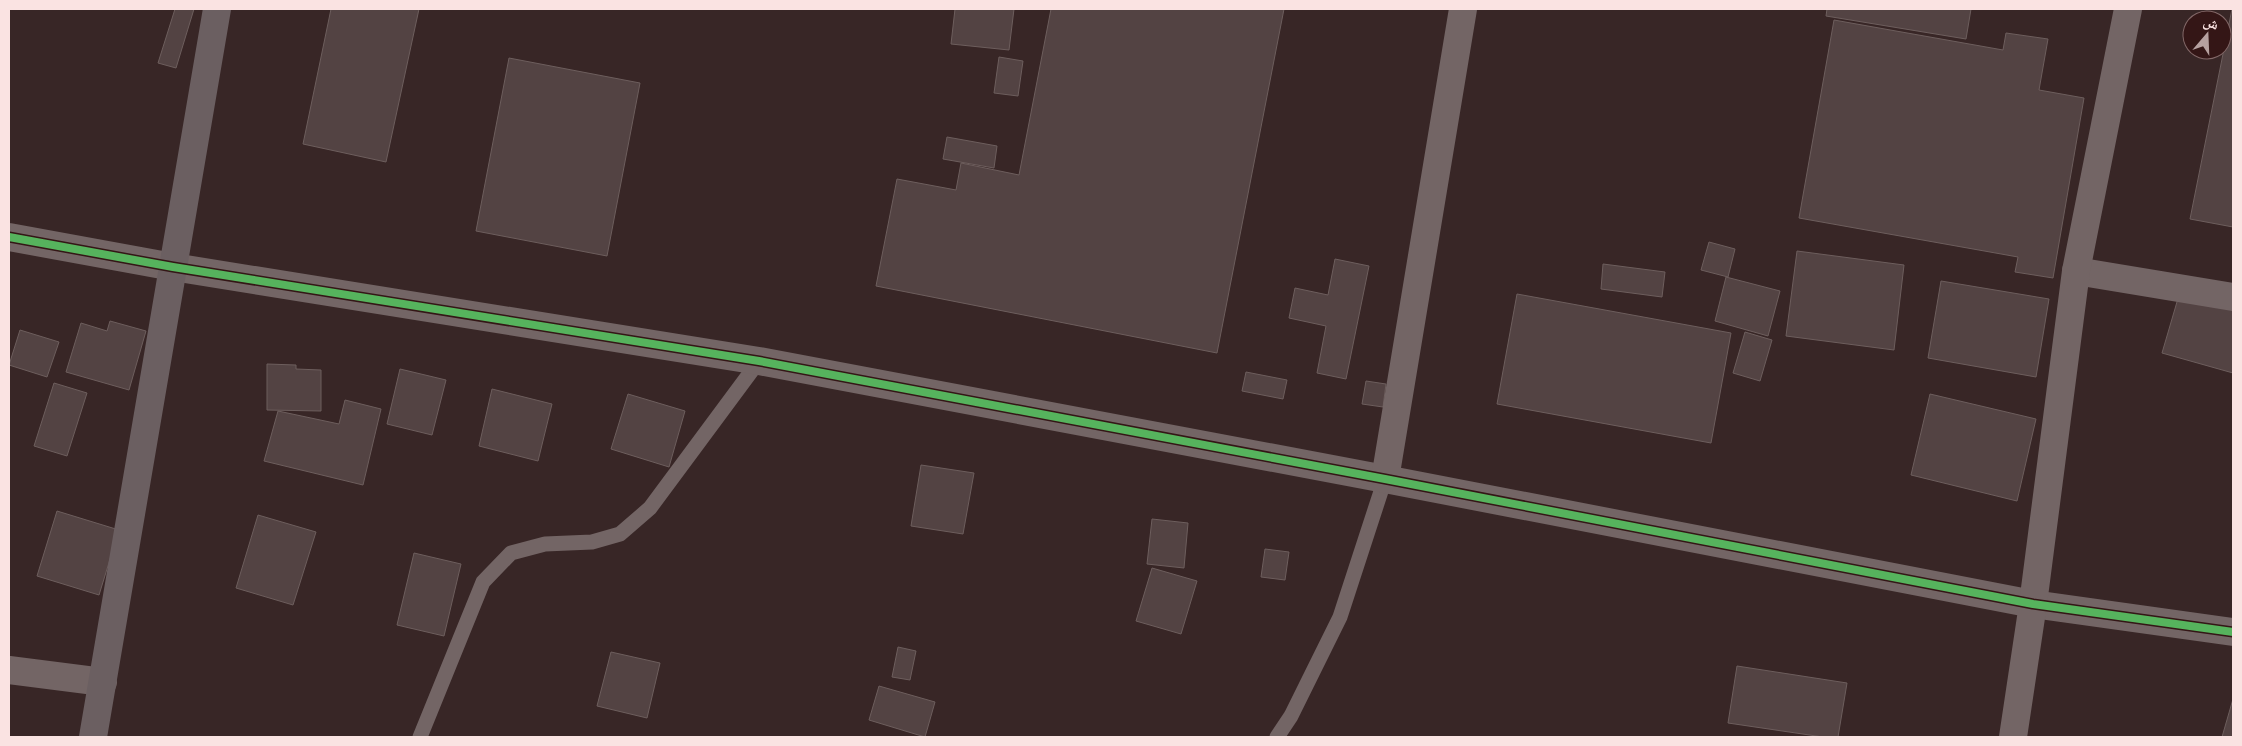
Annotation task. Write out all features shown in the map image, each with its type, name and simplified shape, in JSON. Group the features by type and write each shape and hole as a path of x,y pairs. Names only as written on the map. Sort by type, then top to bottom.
{"street":[{"path":"94,737 217,9"},
{"path":"1385,479 1462,9"},
{"path":"2013,737 2033,604 2076,271 2128,9"},
{"path":"9,237 173,267 760,361 2033,604 2233,632"},
{"path":"2076,271 2233,297"},
{"path":"9,670 103,682"}],"lane":[{"path":"420,737 483,582 510,553 545,544 592,542 620,534 650,508 760,361"},
{"path":"1277,737 1291,716 1340,617 1385,479"}],"building":[{"path":"175,9 194,9 176,68 158,63"},
{"path":"331,9 419,9 386,162 303,144"},
{"path":"955,9 1014,9 1009,50 951,44"},
{"path":"1051,9 1284,9 1217,353 876,286 897,179 956,190 961,163 1019,175"},
{"path":"1827,9 1971,9 1966,39 1826,16"},
{"path":"2233,9 2233,227 2190,219 2222,60 2232,60"},
{"path":"1834,20 2003,50 2006,33 2048,39 2039,90 2084,98 2053,278 2015,272 2018,257 1799,218"},
{"path":"999,57 1023,61 1018,96 994,93"},
{"path":"509,58 640,83 607,256 476,231"},
{"path":"947,137 997,146 994,168 943,159"},
{"path":"1709,242 1735,249 1728,277 1701,270"},
{"path":"1797,251 1904,265 1894,350 1786,336"},
{"path":"1335,259 1369,266 1346,379 1317,373 1326,326 1289,318 1295,288 1328,295"},
{"path":"1603,264 1665,272 1662,297 1601,289"},
{"path":"1726,277 1780,291 1768,336 1715,321"},
{"path":"1941,281 2049,299 2036,377 1928,358"},
{"path":"1517,294 1731,333 1711,443 1497,404"},
{"path":"2179,295 2233,310 2233,373 2162,353"},
{"path":"110,321 146,331 129,390 66,372 81,323 107,331"},
{"path":"20,330 59,342 47,377 9,365"},
{"path":"1745,332 1772,340 1760,381 1733,373"},
{"path":"267,364 296,365 296,369 321,370 321,411 267,410"},
{"path":"400,369 446,380 432,435 387,424"},
{"path":"1246,372 1287,380 1283,399 1242,391"},
{"path":"1366,381 1386,384 1383,407 1362,404"},
{"path":"54,383 87,393 67,456 34,446"},
{"path":"492,389 552,404 538,461 479,446"},
{"path":"628,394 685,411 669,467 611,449"},
{"path":"1930,394 2036,419 2017,501 1911,475"},
{"path":"345,400 381,409 363,485 264,461 278,411 339,424"},
{"path":"921,465 974,473 963,534 911,526"},
{"path":"57,511 119,530 99,595 37,576"},
{"path":"258,515 316,532 293,605 236,588"},
{"path":"1152,519 1188,523 1184,568 1147,564"},
{"path":"1265,549 1289,552 1285,580 1261,577"},
{"path":"414,553 461,564 444,636 397,625"},
{"path":"1152,568 1197,581 1181,634 1136,621"},
{"path":"898,647 916,651 910,680 892,677"},
{"path":"611,652 660,663 647,718 597,706"},
{"path":"1737,666 1847,683 1838,737 1823,737 1728,723"},
{"path":"879,686 935,702 925,737 869,720"},
{"path":"2233,699 2233,737 2222,737"}],"cycle path":[{"path":"9,237 173,267 759,361 2033,604 2233,632"}]}
